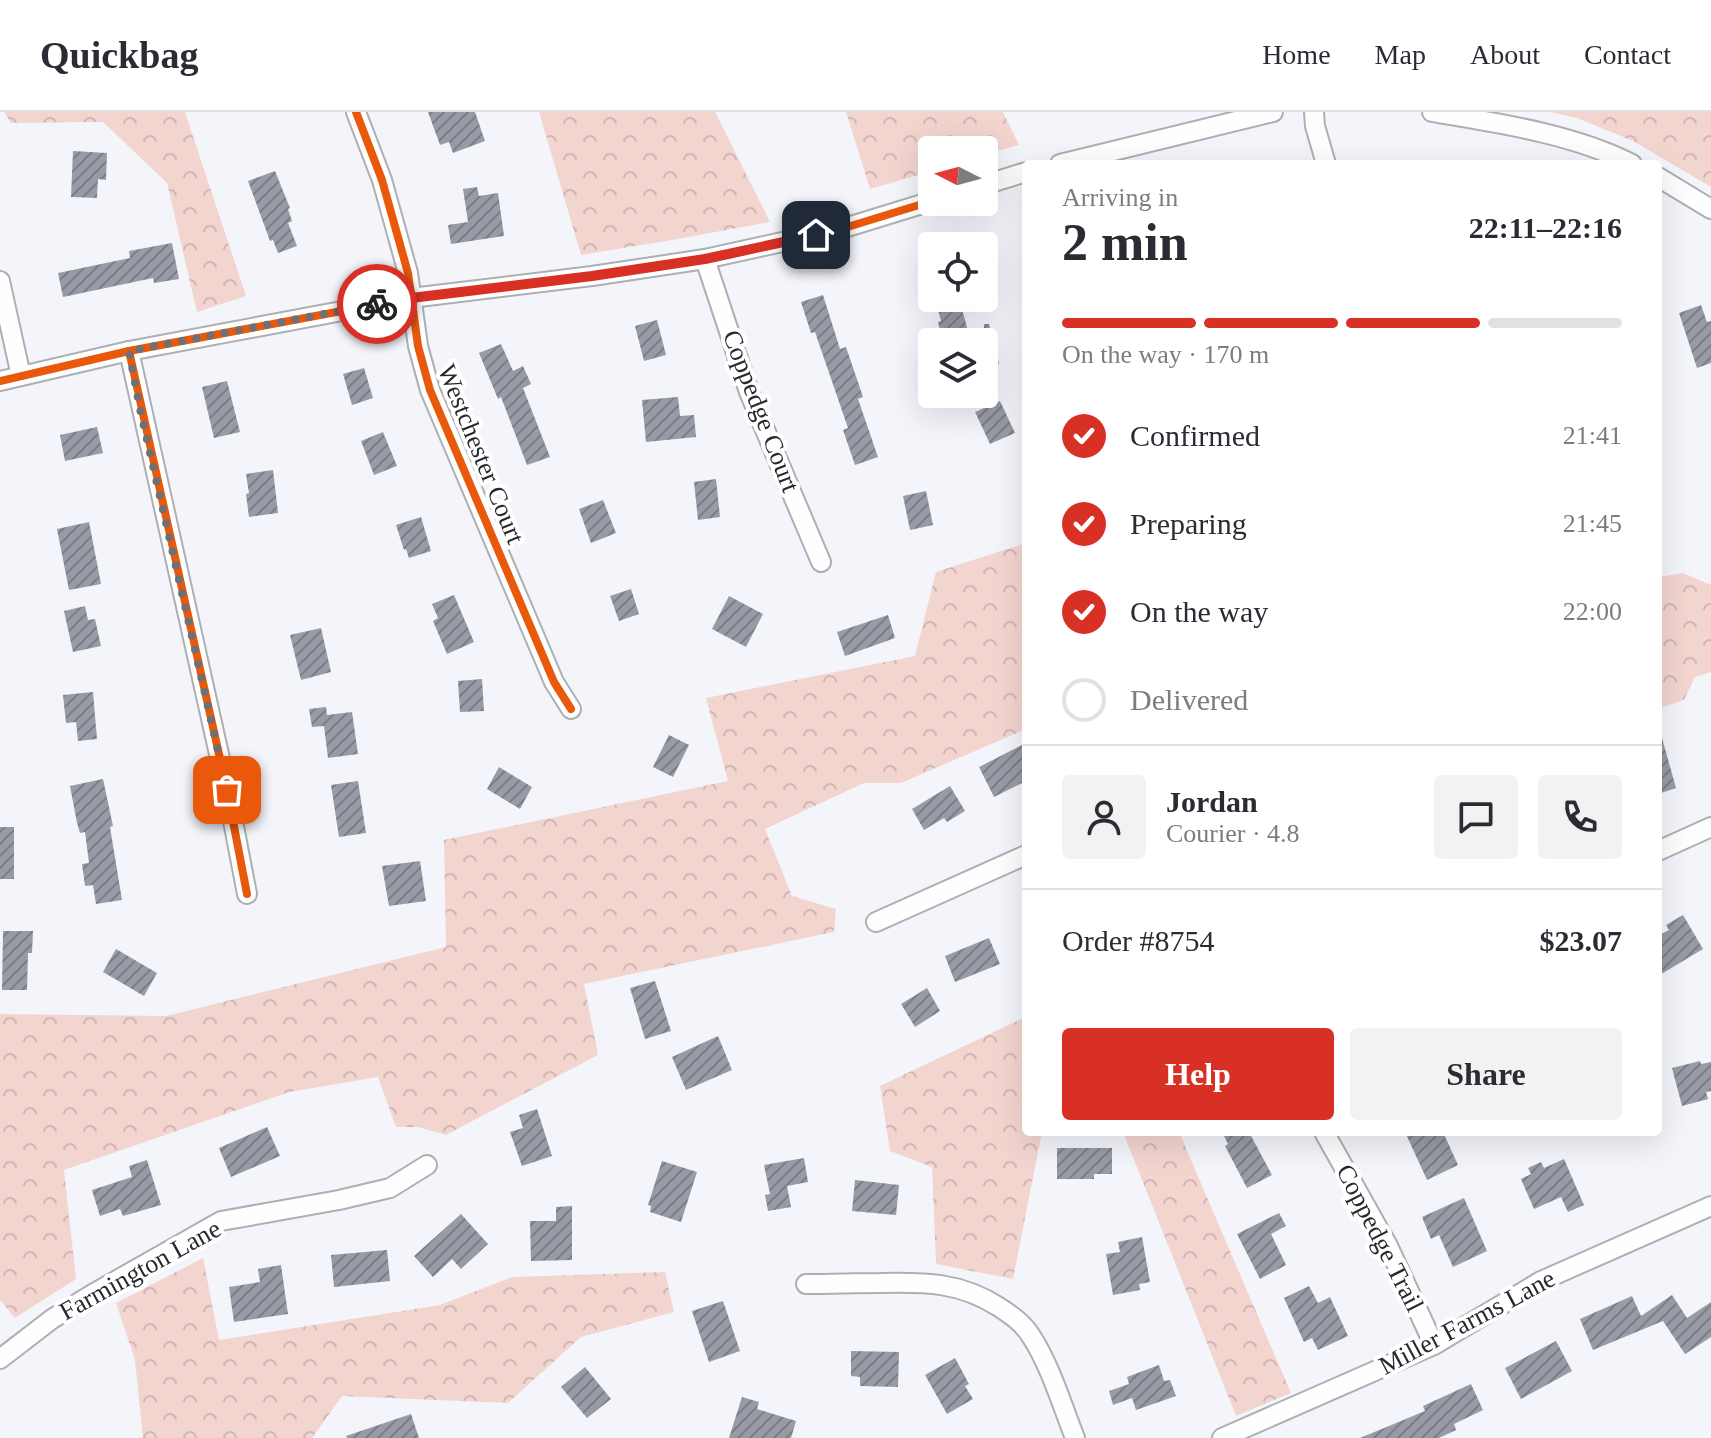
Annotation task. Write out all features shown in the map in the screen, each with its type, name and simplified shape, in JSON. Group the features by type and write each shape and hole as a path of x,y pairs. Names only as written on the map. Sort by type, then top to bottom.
{"street":[{"name":"Westchester Court","path":"356,112 382,180 408,273 418,346 436,404 554,682 571,709"},
{"path":"1076,160 1273,112"},
{"path":"1314,112 1325,160"},
{"path":"1432,112 1510,125 1608,152 1624,160"},
{"path":"998,181 1022,173"},
{"path":"1662,179 1711,209"},
{"path":"0,381 129,351 411,298 705,259 841,229 918,205"},
{"name":"Coppedge Court","path":"705,259 749,392 821,562"},
{"path":"0,281 21,376"},
{"path":"129,351 227,790 247,894"},
{"path":"1662,849 1711,827"},
{"path":"876,922 1022,857"},
{"name":"Coppedge Trail","path":"1326,1136 1388,1246 1434,1345"},
{"name":"Farmington Lane","path":"0,1359 63,1312 221,1221 390,1188 427,1165"},
{"name":"Miller Farms Lane","path":"1222,1438 1434,1345 1541,1281 1711,1206"},
{"path":"806,1284 924,1282 949,1285 991,1302 1014,1317 1030,1334 1075,1438"}],"green space":[{"path":"4,112 185,112 246,296 197,312 167,183 103,122 11,123"},
{"path":"539,112 715,112 770,222 581,255"},
{"path":"846,112 1003,112 1019,145 998,151 998,136 918,136 918,175 870,189"},
{"path":"1550,112 1711,112 1711,187 1633,141 1577,118"},
{"path":"1022,544 1022,731 901,783 864,783 765,829 792,896 836,909 834,932 584,984 598,1055 446,1135 418,1127 396,1127 378,1077 289,1092 64,1170 76,1279 15,1318 0,1300 0,1014 166,1016 446,947 444,840 728,781 706,698 915,656 936,572"},
{"path":"1683,573 1711,585 1711,672 1695,677 1684,700 1662,708 1662,576"},
{"path":"1022,1019 1022,1136 1041,1136 1013,1279 936,1264 932,1167 890,1151 880,1086"},
{"path":"1125,1136 1181,1136 1291,1393 1236,1416"},
{"path":"203,1258 219,1340 440,1305 512,1277 665,1272 674,1312 581,1337 508,1403 342,1396 312,1438 143,1438 135,1360 116,1303"}],"building":[{"path":"428,112 475,112 485,141 453,153 449,142 440,145"},
{"path":"73,151 107,153 106,180 98,179 97,198 71,197"},
{"path":"275,171 290,208 292,221 288,223 297,246 278,253 273,240 270,241 248,181"},
{"path":"477,187 479,196 498,193 504,236 451,244 448,225 468,222 463,189"},
{"path":"172,243 179,279 154,283 153,278 63,297 58,273 130,258 129,251"},
{"path":"823,295 840,349 846,347 863,397 858,399 878,457 855,465 843,430 848,428 815,332 811,333 801,302"},
{"path":"1701,305 1707,322 1711,321 1711,363 1697,368 1679,313"},
{"path":"939,312 963,312 967,328 940,328 938,322 941,321"},
{"path":"657,320 666,355 644,361 635,326"},
{"path":"501,344 513,371 523,366 531,384 523,388 550,457 527,465 501,397 498,399 479,353"},
{"path":"364,368 373,398 352,405 343,374"},
{"path":"227,381 240,432 214,438 202,387"},
{"path":"678,397 680,416 694,415 696,437 646,442 642,400"},
{"path":"998,402 1015,433 990,444 975,412 998,408"},
{"path":"97,427 103,453 65,461 60,435"},
{"path":"383,432 397,466 374,475 361,441"},
{"path":"273,470 278,513 249,517 246,474"},
{"path":"716,479 720,517 698,520 694,482"},
{"path":"926,491 933,525 910,530 903,496"},
{"path":"603,500 616,533 591,543 579,509"},
{"path":"421,517 431,551 409,558 396,525"},
{"path":"89,522 101,584 69,590 57,529"},
{"path":"631,589 639,614 619,621 610,596"},
{"path":"454,595 474,642 447,654 433,621 438,618 432,604"},
{"path":"729,596 763,614 746,647 712,629"},
{"path":"85,606 88,620 95,619 101,646 73,652 64,611"},
{"path":"888,615 895,638 845,656 837,632"},
{"path":"321,628 331,672 301,680 290,635"},
{"path":"482,679 484,711 460,712 458,681"},
{"path":"93,692 97,739 78,741 76,722 66,723 63,695"},
{"path":"326,707 327,715 352,712 358,754 328,758 324,726 312,727 309,709"},
{"path":"669,735 689,745 673,777 653,767"},
{"path":"1662,738 1676,788 1662,793"},
{"path":"1022,745 1022,783 994,797 979,767"},
{"path":"499,767 532,787 520,809 487,789"},
{"path":"103,779 113,826 110,827 122,900 96,904 93,885 85,886 82,864 89,863 85,832 80,833 70,786"},
{"path":"358,781 366,833 339,837 331,785"},
{"path":"950,786 965,811 947,822 944,818 924,830 912,809"},
{"path":"0,827 14,827 14,879 0,879"},
{"path":"420,861 426,901 389,906 382,866"},
{"path":"1683,915 1703,949 1662,974 1662,934 1669,930 1666,925"},
{"path":"3,931 33,931 32,953 28,953 27,990 2,990"},
{"path":"989,938 1000,964 955,982 945,956"},
{"path":"116,949 157,973 144,996 103,972"},
{"path":"655,981 671,1031 645,1039 630,988"},
{"path":"927,988 940,1011 915,1027 901,1004"},
{"path":"718,1036 732,1070 686,1090 672,1057"},
{"path":"1700,1061 1701,1064 1711,1062 1711,1091 1706,1092 1708,1099 1682,1106 1672,1068"},
{"path":"537,1109 552,1156 522,1166 510,1132 523,1128 519,1115"},
{"path":"267,1127 280,1156 231,1177 219,1148"},
{"path":"1224,1136 1251,1136 1272,1175 1247,1188 1225,1146 1228,1144"},
{"path":"1407,1136 1445,1136 1458,1165 1427,1180"},
{"path":"1057,1148 1112,1148 1112,1174 1094,1174 1094,1179 1057,1179"},
{"path":"804,1158 808,1182 787,1186 791,1207 768,1211 765,1195 770,1194 764,1165"},
{"path":"1564,1159 1584,1205 1568,1212 1561,1197 1534,1209 1521,1179 1531,1174 1528,1168 1541,1162 1544,1168"},
{"path":"147,1160 161,1205 123,1216 120,1209 100,1216 92,1190 132,1177 129,1166"},
{"path":"662,1161 697,1172 681,1222 650,1212 651,1206 648,1205"},
{"path":"855,1180 899,1185 896,1215 852,1211"},
{"path":"1464,1198 1487,1251 1453,1267 1439,1235 1431,1239 1422,1217"},
{"path":"572,1206 572,1260 531,1261 530,1221 556,1221 556,1207"},
{"path":"1279,1213 1286,1226 1271,1234 1286,1265 1260,1279 1237,1234"},
{"path":"461,1214 488,1244 461,1269 452,1259 433,1277 414,1256"},
{"path":"1142,1237 1150,1282 1139,1284 1140,1290 1113,1295 1106,1254 1120,1252 1118,1242"},
{"path":"387,1250 390,1281 334,1287 331,1255"},
{"path":"281,1265 288,1314 234,1322 229,1287 260,1282 258,1269"},
{"path":"1309,1286 1318,1303 1330,1297 1348,1336 1318,1350 1312,1338 1304,1342 1284,1298"},
{"path":"1672,1295 1687,1318 1711,1302 1711,1337 1685,1354 1663,1321 1593,1350 1580,1319 1632,1296 1641,1316"},
{"path":"723,1301 740,1351 709,1362 692,1311"},
{"path":"1556,1341 1572,1371 1521,1399 1505,1368"},
{"path":"851,1351 899,1352 898,1387 860,1386 860,1377 851,1376"},
{"path":"955,1358 973,1399 947,1414 925,1375"},
{"path":"1159,1365 1164,1381 1170,1380 1176,1396 1136,1410 1132,1398 1113,1405 1109,1391 1129,1384 1127,1377"},
{"path":"585,1367 611,1399 587,1418 561,1387"},
{"path":"1471,1384 1483,1410 1454,1424 1456,1430 1439,1438 1360,1438 1425,1411 1423,1406"},
{"path":"742,1397 759,1402 757,1409 796,1421 791,1438 729,1438"},
{"path":"411,1414 419,1438 346,1436"}],"cycle path":[{"path":"356,112 382,180 408,273 418,346 430,390 554,682 571,709"},
{"path":"0,381 129,351 411,298 705,259 841,229 918,205"},
{"path":"129,351 227,790 247,894"}],"way so far":[{"path":"227,790 129,351 377,304"}],"route":[{"path":"377,304 705,259 816,235"}]}
